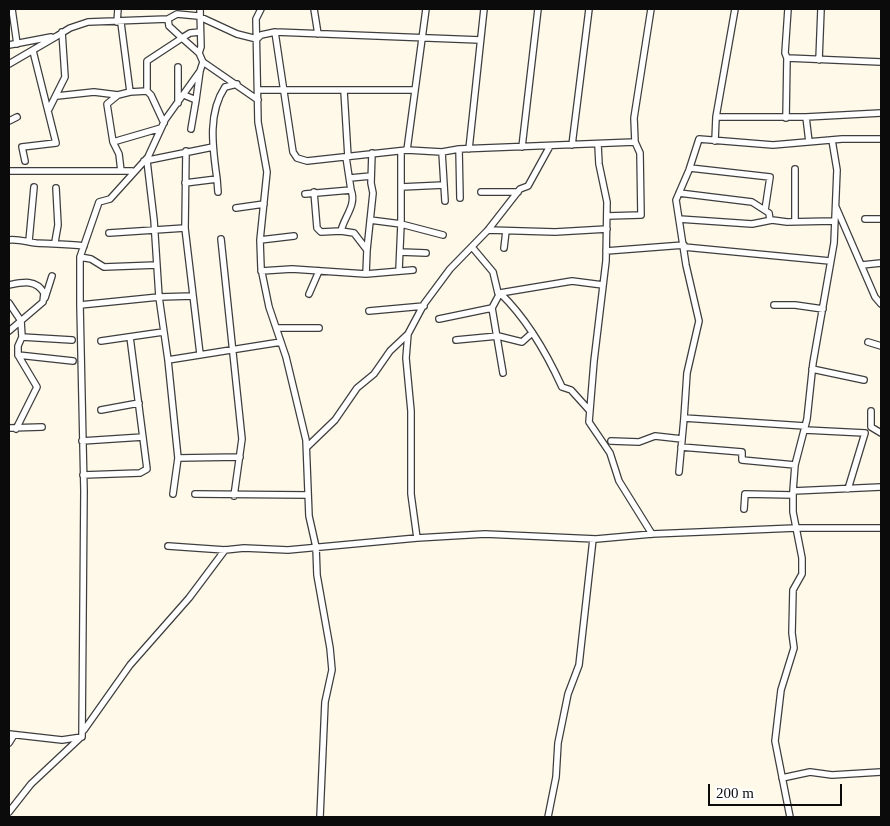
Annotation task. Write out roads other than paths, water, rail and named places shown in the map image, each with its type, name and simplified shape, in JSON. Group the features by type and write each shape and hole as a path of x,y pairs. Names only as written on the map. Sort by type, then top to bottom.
{"street":[{"path":"12,9 17,44"},
{"path":"118,9 130,92"},
{"path":"199,53 201,47 200,9"},
{"path":"261,9 256,19 258,122 267,172 260,240 262,271 269,308 277,328 302,418 307,447 307,495 310,529 316,547 317,575 328,625 332,670 325,702 320,817"},
{"path":"314,9 318,34"},
{"path":"399,270 404,151 426,9"},
{"path":"469,149 484,9"},
{"path":"522,147 538,9"},
{"path":"572,146 589,9"},
{"path":"608,216 641,215 640,153 635,142 634,118 650,9"},
{"path":"715,141 716,117 735,9"},
{"path":"786,118 787,58 785,53 788,9"},
{"path":"819,60 821,9"},
{"path":"9,45 59,34 88,22 168,19 177,14 201,17 237,34 257,39"},
{"path":"168,19 169,26 199,53 203,62 258,100"},
{"path":"162,126 151,95 147,91 147,61 190,32 200,32"},
{"path":"257,39 261,35 275,32 480,40"},
{"path":"275,32 293,152 297,158 307,160 404,151 442,152 459,149 598,145 635,142"},
{"path":"9,64 59,34"},
{"path":"49,109 65,77 59,34"},
{"path":"24,161 22,147 56,143 33,50"},
{"path":"787,58 881,62"},
{"path":"191,129 203,62"},
{"path":"178,67 178,102"},
{"path":"82,738 83,475 80,256 99,202 110,198 132,172 145,161 162,126 200,71"},
{"path":"218,192 212,147 214,121 221,94 226,87 237,84"},
{"path":"258,90 414,90"},
{"path":"57,96 94,92 118,95 147,91"},
{"path":"341,231 350,212 354,196 351,190 347,156 344,91"},
{"path":"118,95 107,104 113,142 119,154 121,172"},
{"path":"184,95 196,100"},
{"path":"716,117 806,118 881,113"},
{"path":"9,121 17,117"},
{"path":"806,118 809,142"},
{"path":"113,142 162,126"},
{"path":"679,472 687,373 699,321 676,200 690,168 699,139 773,145 832,140 881,139"},
{"path":"790,817 774,741 781,690 794,648 792,633 793,590 802,574 802,558 793,512 795,465 805,428 812,369 834,243 837,170 832,140"},
{"path":"598,145 599,164 605,189 608,216 589,422 610,453 619,481 652,534"},
{"path":"307,447 336,420 357,388 374,374 390,352 408,334 424,306 450,269 488,230 518,192 528,186 550,146"},
{"path":"145,161 212,147"},
{"path":"459,149 460,198"},
{"path":"186,151 184,228 200,354"},
{"path":"442,152 445,201"},
{"path":"366,274 373,193 371,176 372,153"},
{"path":"145,161 155,231 159,297 168,360 178,458 173,494"},
{"path":"690,168 770,177 765,210"},
{"path":"795,169 795,222"},
{"path":"9,171 132,172"},
{"path":"350,178 371,176"},
{"path":"185,183 217,180"},
{"path":"30,241 34,186"},
{"path":"401,187 444,186"},
{"path":"55,242 58,225 56,188"},
{"path":"305,194 351,190"},
{"path":"314,192 317,228 321,232 341,231 354,233 368,250"},
{"path":"481,192 518,192"},
{"path":"679,193 752,202 765,210 769,214 770,220"},
{"path":"236,208 264,204"},
{"path":"835,205 862,265 881,301"},
{"path":"679,219 752,224 770,220 795,222 834,220"},
{"path":"864,219 881,219"},
{"path":"370,220 401,224 443,235"},
{"path":"109,233 184,228"},
{"path":"488,230 555,232 607,229"},
{"path":"504,248 506,231"},
{"path":"260,240 294,236"},
{"path":"221,239 234,350 234,373 240,411 242,446 234,496"},
{"path":"9,240 55,242 84,246"},
{"path":"606,251 684,246 830,260"},
{"path":"472,248 493,272 498,292 532,332 549,358 562,387 571,390 589,410"},
{"path":"400,252 426,253"},
{"path":"80,256 91,259 104,267 157,265"},
{"path":"862,265 881,263"},
{"path":"262,271 319,271 366,274 413,270"},
{"path":"309,294 319,271"},
{"path":"9,331 43,302 52,276"},
{"path":"500,293 572,280 603,285"},
{"path":"10,286 28,282 37,284 44,293 43,302"},
{"path":"500,293 492,308 503,372"},
{"path":"80,305 159,297 192,296"},
{"path":"9,303 22,321 22,337 18,346 18,355 37,387 16,429"},
{"path":"774,304 795,304 823,309"},
{"path":"369,311 424,306"},
{"path":"440,320 492,308"},
{"path":"277,328 319,328"},
{"path":"101,341 163,332"},
{"path":"456,340 497,336 522,342 532,332"},
{"path":"408,334 406,358 411,412 411,494 417,538"},
{"path":"22,337 72,340"},
{"path":"83,475 146,471 130,337"},
{"path":"168,360 281,342"},
{"path":"868,342 881,346"},
{"path":"18,355 73,361"},
{"path":"812,369 864,380"},
{"path":"101,410 139,403"},
{"path":"871,411 871,427 881,434"},
{"path":"684,418 865,433 848,489"},
{"path":"9,428 42,427"},
{"path":"611,441 639,442 655,436 682,439"},
{"path":"82,441 143,437"},
{"path":"682,447 742,452 742,460 795,465"},
{"path":"178,458 240,457"},
{"path":"744,509 745,494 881,487"},
{"path":"195,494 234,496 307,495"},
{"path":"168,546 225,550 244,548 288,550 417,538 485,534 592,539 652,534 796,528 881,528"},
{"path":"548,817 556,777 558,743 568,694 579,665 592,539"},
{"path":"9,812 31,784 82,738 85,726 130,665 189,598 225,550"},
{"path":"9,743 12,735 62,740 82,738"},
{"path":"782,778 810,772 832,775 881,772"}]}
